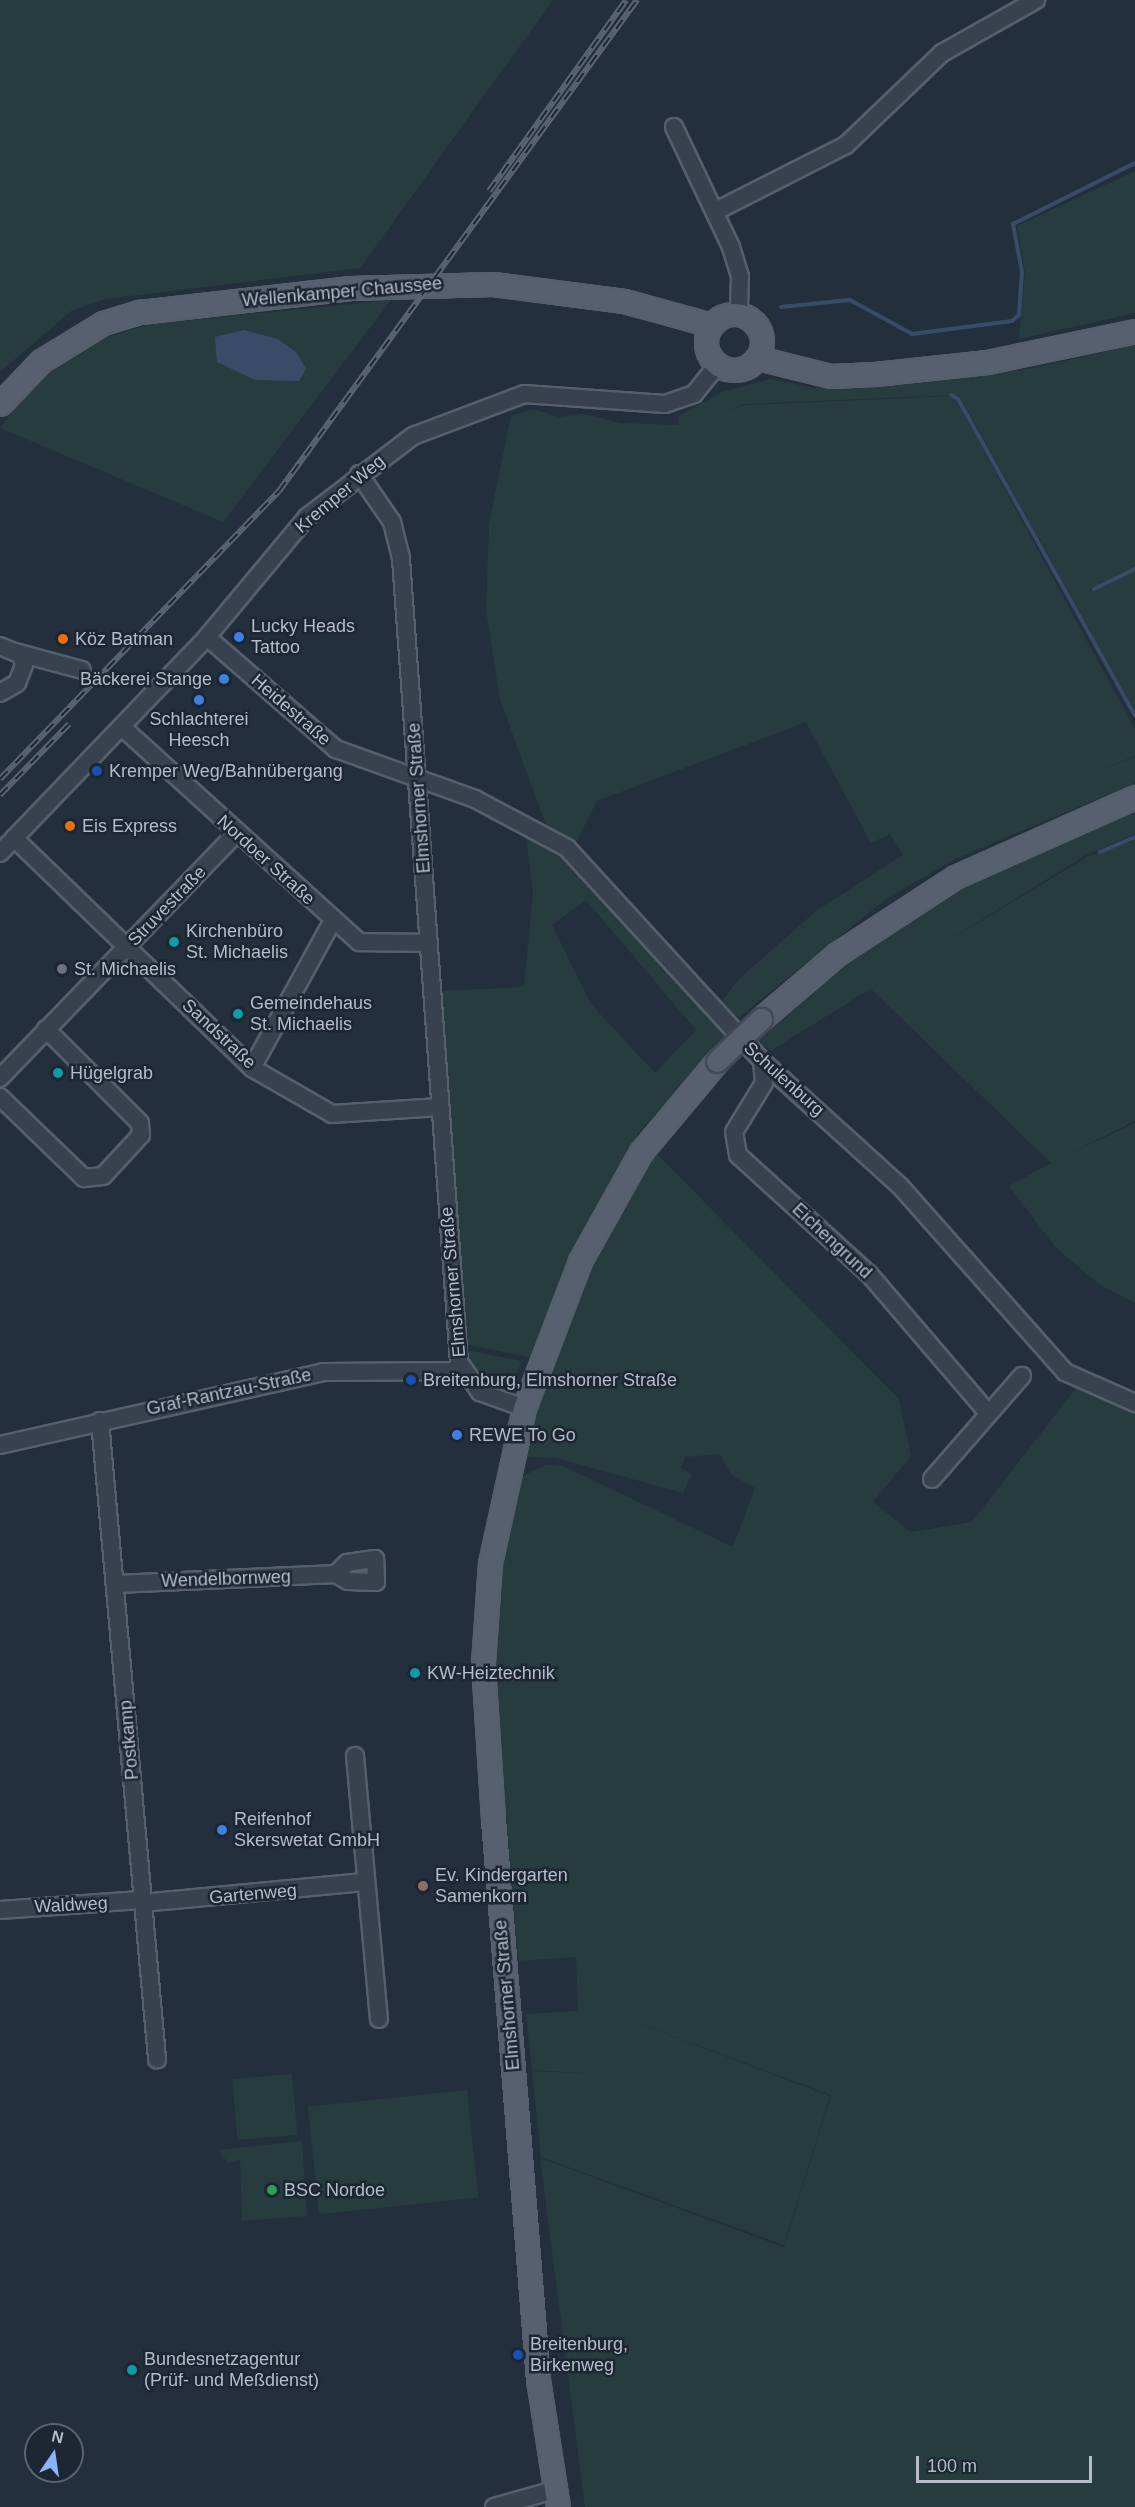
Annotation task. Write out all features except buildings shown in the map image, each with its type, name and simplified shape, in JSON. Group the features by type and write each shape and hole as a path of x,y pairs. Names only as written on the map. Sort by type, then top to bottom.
{"main road":[{"name":"Wellenkamper Chaussee","path":"0,404 41,361 104,323 140,312 351,288 492,284 624,301 712,325"},
{"path":"739,314 759,329 763,344 758,358 738,370 718,364 706,345 712,325 724,316 739,314"},
{"path":"758,358 830,376 875,374 987,362 1135,331"},
{"path":"524,1408 606,1209 676,1104 717,1061 837,954 955,877 1135,798"},
{"name":"Elmshorner Straße","path":"524,1408 493,1534 483,1663 537,2380 556,2499"}],"street":[{"path":"716,211 846,145 942,53 1036,0"},
{"path":"674,127 716,211 738,268 739,314"},
{"name":"Kremper Weg","path":"0,853 123,728 207,637 296,529 359,474 423,431 506,398 559,392 665,404 694,394 718,364"},
{"name":"Elmshorner Straße","path":"359,474 392,522 399,546 418,775 440,1107 462,1371 480,1392 524,1408"},
{"name":"Heidestraße","path":"207,637 336,749 418,775"},
{"path":"12,652 82,670"},
{"path":"0,693 21,678 12,652"},
{"name":"Nordoer Straße","path":"123,728 333,920 364,945 429,943"},
{"name":"Schulenburg","path":"418,775 523,822 577,856 762,1061 900,1186 1065,1372 1135,1403"},
{"name":"Struvestraße","path":"0,1078 237,833"},
{"name":"Sandstraße","path":"14,838 252,1068 340,1116 440,1107"},
{"path":"252,1068 333,920"},
{"path":"0,1097 84,1178 103,1176 141,1135 140,1123 46,1029"},
{"name":"Eichengrund","path":"762,1061 764,1083 734,1132 738,1155 869,1274 988,1413"},
{"name":"Graf-Rantzau-Straße","path":"0,1446 100,1421 323,1372 462,1371"},
{"path":"932,1479 1022,1376"},
{"name":"Postkamp","path":"100,1421 157,2058"},
{"name":"Wendelbornweg","path":"116,1584 336,1574"},
{"path":"355,1756 364,1882 379,2019"},
{"name":"Gartenweg","path":"142,1902 364,1882"},
{"name":"Waldweg","path":"0,1910 142,1902"},
{"path":"494,2507 556,2499"}],"green space":[{"path":"0,0 553,0 360,268 105,299 71,311 0,372"},
{"path":"1135,171 1135,313 1019,339 1025,272 1017,226"},
{"path":"391,300 223,522 0,428 36,381 86,344 150,324"},
{"path":"1135,345 1135,711 959,395 743,404 727,411 745,405 951,396 957,401 1135,729 1135,756 1090,773 1135,757 1135,783 953,860 886,899 738,1018 722,1001 739,979 816,911 903,855 890,834 871,843 806,722 597,801 575,845 548,830 500,700 486,609 489,524 511,416 533,409 559,417 585,414 620,423 678,425 679,416 722,392 770,379 815,388 911,384 1033,368"},
{"path":"1135,810 1135,834 1086,855 772,1050 756,1042 835,965 959,886"},
{"path":"525,831 559,850 729,1034 637,1134 899,1399 911,1456 873,1502 911,1532 972,1522 1076,1388 1135,1412 1135,2507 585,2507 540,2158 784,2247 831,2095 596,2007 830,2096 784,2245 541,2157 532,2071 602,2074 532,2070 526,2014 578,2011 576,1957 518,1961 494,1675 500,1560 518,1478 547,1465 563,1466 733,1547 755,1488 732,1475 720,1454 685,1457 681,1468 692,1474 683,1493 556,1458 523,1457 549,1361 463,1344 440,991 524,987 533,892","holes":["586,900 696,1030 655,1073 591,1004 552,925"]},
{"path":"1135,840 1135,1121 1065,1156 1135,1123 1135,1303 1100,1285 1056,1248 1009,1186 1051,1163 870,988 1087,857"},
{"path":"466,1350 522,1361 512,1384 482,1383 468,1367"},
{"path":"292,2074 297,2135 238,2140 232,2079"},
{"path":"467,2090 478,2197 319,2214 308,2107"},
{"name":"BSC Nordoe","path":"302,2141 307,2216 242,2221 240,2159 228,2163 218,2150"}],"water":[{"path":"244,330 278,339 297,353 306,369 299,381 255,380 217,362 215,337"}],"waterway":[{"path":"781,307 850,300 912,334 1012,321 1019,315 1022,272 1013,224 1135,163"},
{"path":"951,395 958,399 1135,716"},
{"path":"1094,589 1135,569"},
{"path":"1100,852 1135,837"}],"railway":[{"path":"489,191 626,0"},
{"path":"0,779 279,491 637,0"},
{"path":"0,795 69,724"}],"place":[{"name":"Lucky Heads Tattoo","path":"239,637"},
{"name":"Köz Batman","path":"63,639"},
{"name":"Bäckerei Stange","path":"224,679"},
{"name":"Schlachterei Heesch","path":"199,700"},
{"name":"Kremper Weg/Bahnübergang","path":"97,771"},
{"name":"Eis Express","path":"70,826"},
{"name":"Kirchenbüro St. Michaelis","path":"174,942"},
{"name":"St. Michaelis","path":"62,969"},
{"name":"Gemeindehaus St. Michaelis","path":"238,1014"},
{"name":"Hügelgrab","path":"58,1073"},
{"name":"Breitenburg, Elmshorner Straße","path":"411,1380"},
{"name":"REWE To Go","path":"457,1435"},
{"name":"KW-Heiztechnik","path":"415,1673"},
{"name":"Reifenhof Skerswetat GmbH","path":"222,1830"},
{"name":"Ev. Kindergarten Samenkorn","path":"423,1886"},
{"name":"BSC Nordoe","path":"272,2190"},
{"name":"Breitenburg, Birkenweg","path":"518,2355"},
{"name":"Bundesnetzagentur (Prüf- und Meßdienst)","path":"132,2370"}]}
